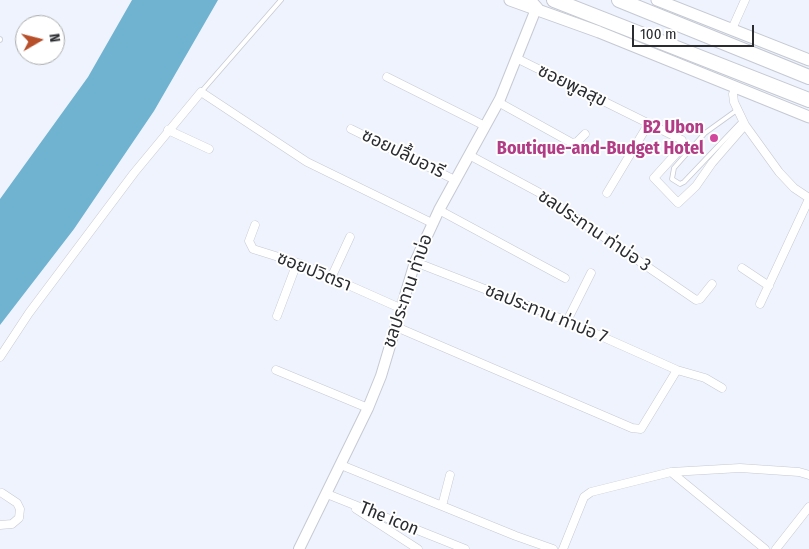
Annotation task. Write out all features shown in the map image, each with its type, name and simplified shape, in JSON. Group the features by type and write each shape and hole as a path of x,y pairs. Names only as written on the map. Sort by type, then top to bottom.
{"highway":[{"path":"554,0 809,100"},
{"path":"619,0 809,77"}],"main road":[{"path":"510,0 532,4 809,117"},
{"path":"657,0 809,60"}],"street":[{"path":"732,29 745,0"},
{"name":"ชลประทาน ท่าบ่อ","path":"299,549 368,408 381,376 414,262 432,223 498,102 516,58 532,4"},
{"name":"ซอยพูลสุข","path":"516,58 682,140 682,148 654,178 678,203 696,186 744,123"},
{"path":"387,77 485,126"},
{"path":"736,87 733,94 737,110 744,123 779,172 794,188 809,198 760,304"},
{"path":"0,357 29,313 168,130 201,92 307,162 432,223"},
{"path":"498,102 572,143 577,142 585,134"},
{"path":"607,193 648,123"},
{"name":"ซอยปลื้มอารี","path":"351,129 455,180"},
{"path":"168,130 209,149"},
{"name":"ชลประทาน ท่าบ่อ 3","path":"469,155 538,192 696,300 700,299 712,284"},
{"path":"439,210 565,278"},
{"name":"ซอยปวิตรา","path":"255,225 249,242 250,246 297,263 400,308"},
{"path":"331,278 350,237"},
{"name":"ชลประทาน ท่าบ่อ 7","path":"414,262 567,321 677,370 705,378 722,388"},
{"path":"278,316 297,263"},
{"path":"742,268 769,286"},
{"path":"567,321 591,273"},
{"path":"394,326 632,428 641,429 677,370"},
{"path":"276,370 368,408"},
{"path":"341,465 553,549"},
{"path":"563,549 587,494 670,472 740,468 799,472 809,475"},
{"path":"670,472 766,549"},
{"path":"442,506 450,476"},
{"path":"0,525 12,524 19,518 20,509 17,503 2,492"},
{"name":"The icon","path":"327,494 465,549"},
{"name":"The icon","path":"342,500 418,549"},
{"path":"776,549 809,507"}],"lane":[{"path":"201,92 281,0"},
{"path":"737,110 705,133 674,168 672,179 680,184 684,182 744,123"}],"water":[{"path":"132,0 218,0 154,111 74,229 0,325 0,199 88,77"}],"place":[{"name":"B2 Ubon Boutique-and-Budget Hotel","path":"714,138"}]}
